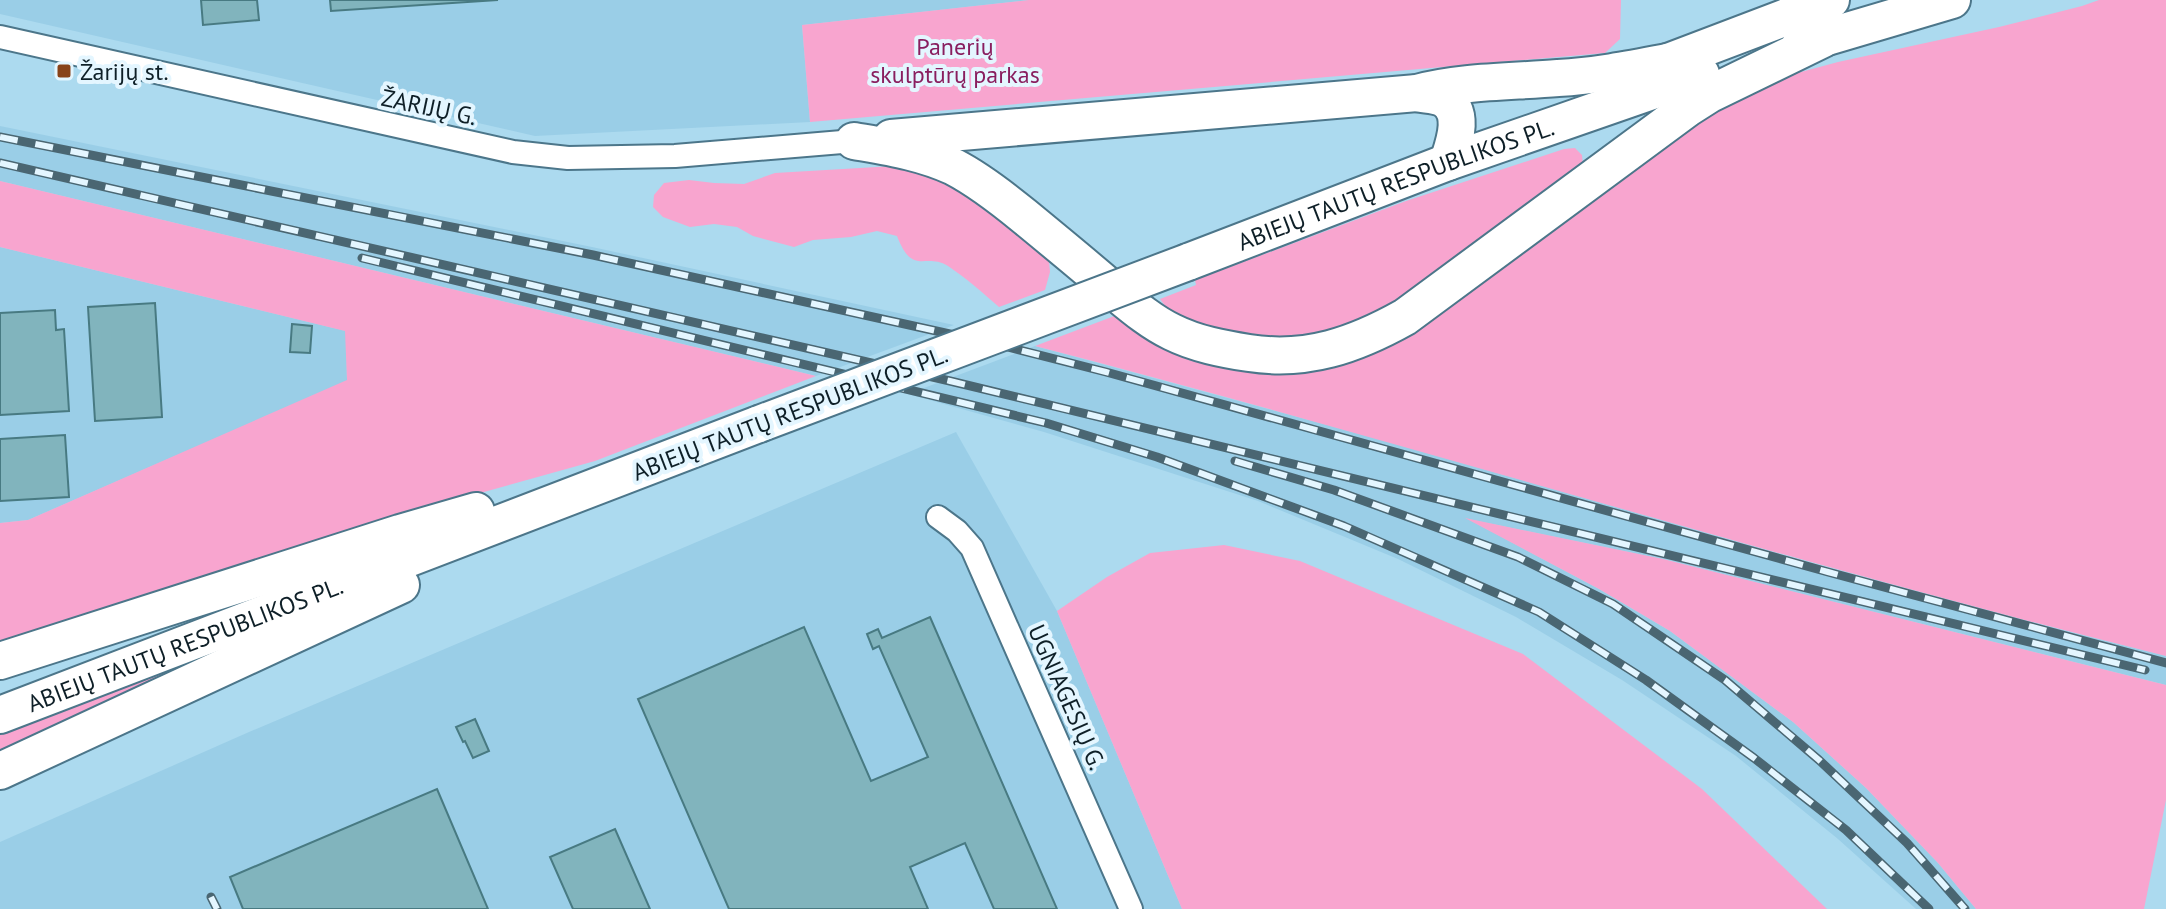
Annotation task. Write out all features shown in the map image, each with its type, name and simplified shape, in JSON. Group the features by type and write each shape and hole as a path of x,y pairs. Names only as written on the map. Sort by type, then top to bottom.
{"highway":[{"name":"ABIEJŲ TAUTŲ RESPUBLIKOS PL.","path":"1581,115 1668,62 1831,0"},
{"name":"ABIEJŲ TAUTŲ RESPUBLIKOS PL.","path":"0,715 1448,162 1733,63 1952,0"},
{"path":"854,141 925,156 954,168 992,190 1141,313 1172,332 1199,343 1260,355 1292,356 1317,353 1375,334 1405,317 1688,108 1710,94 1823,39"},
{"path":"854,141 1417,93 1467,85 1600,74 1668,62"},
{"path":"1417,93 1443,99 1454,109 1457,130 1448,162"},
{"path":"992,190 983,171 982,159 985,146 1004,130"},
{"path":"0,661 400,533 483,509 595,488"},
{"path":"0,771 415,579 544,508"}],"street":[{"name":"ŽARIJŲ G.","path":"0,37 513,152 568,158 675,156 854,141"},
{"name":"UGNIAGESIŲ G.","path":"938,517 957,531 972,548 1131,909"}],"shaded area":[{"path":"0,0 1029,0 802,25 810,122 535,136 0,14"},
{"path":"0,126 592,247 954,325 816,376 0,181"},
{"path":"0,247 346,331 347,381 28,520 0,523"},
{"path":"1035,346 1361,434 1829,568 2166,656 2166,685 1663,559 1468,519 1670,631 1793,722 1866,788 1938,863 1976,909 1916,909 1838,839 1736,756 1622,680 1516,617 1398,559 1258,501 1044,432 908,394"},
{"path":"956,432 1057,611 1182,909 0,909 0,842 249,732"}],"green space":[{"name":"Panerių skulptūrų parkas","path":"1029,0 1621,0 1620,39 1605,53 810,122 802,25"},
{"path":"2099,0 2166,0 2166,656 1882,582 1035,346 1117,315 1136,333 1166,346 1320,365 1697,117 1775,79 1999,27"},
{"path":"1575,148 1582,155 1583,166 1407,303 1318,335 1268,337 1194,326 1169,311 1160,299 1196,285 1195,280 1406,201"},
{"path":"894,166 933,174 973,190 1048,252 1050,272 1045,290 999,307 948,266 940,262 914,260 908,256 897,236 877,231 813,240 794,247 753,236 737,227 714,224 690,227 663,217 653,207 654,195 664,183 689,180 744,184 775,173"},
{"path":"0,181 816,376 595,461 387,519 0,648 0,523 28,520 347,380 345,331 0,247"},
{"path":"1465,518 1663,559 2166,685 2166,800 2144,909 1976,909 1938,863 1866,788 1793,722 1670,631 1599,589"},
{"path":"1224,545 1300,561 1523,654 1702,789 1827,909 1182,909 1057,611 1150,553"},
{"path":"196,661 0,757 0,735"}],"building":[{"path":"201,0 257,0 259,20 203,25"},
{"path":"330,0 498,0 331,11"},
{"path":"155,303 162,417 95,421 88,307"},
{"path":"55,310 56,330 64,329 69,411 0,415 0,313"},
{"path":"292,324 312,326 310,353 290,352"},
{"path":"65,435 69,497 0,501 0,439"},
{"path":"930,617 1057,909 994,909 965,843 910,867 928,909 729,909 638,699 804,627 871,781 928,757 879,646 873,649 867,634 878,629 882,638"},
{"path":"475,719 489,751 473,758 456,727"},
{"path":"437,789 488,909 243,909 230,877"},
{"path":"615,829 650,909 573,909 550,857"}],"railway":[{"path":"0,137 593,255 1004,346 2166,663"},
{"path":"0,163 950,381 2145,670"},
{"path":"362,258 1046,423 1157,457 1344,526 1539,612 1646,680 1846,830 1929,909"},
{"path":"1235,461 1334,490 1518,557 1613,604 1725,680 1819,760 1907,843 1965,909"},
{"path":"211,897 217,909"}],"place":[{"name":"Žarijų st.","path":"64,71"}]}
